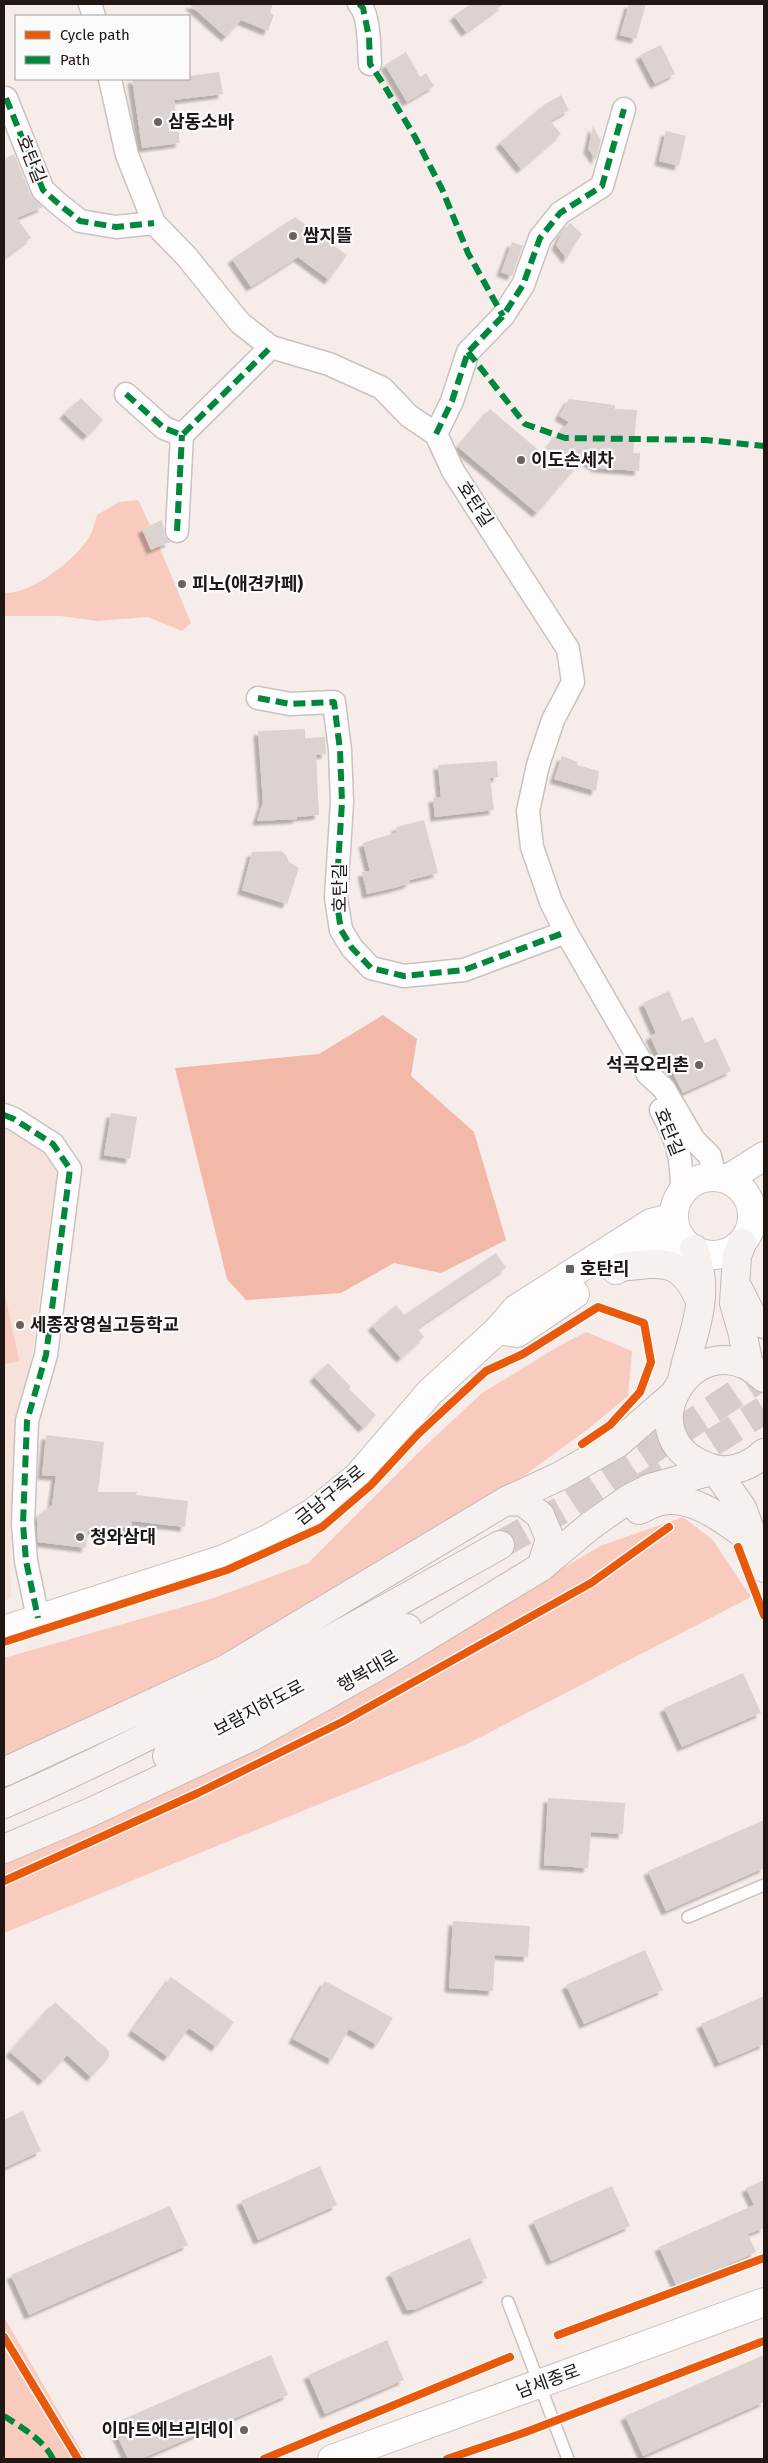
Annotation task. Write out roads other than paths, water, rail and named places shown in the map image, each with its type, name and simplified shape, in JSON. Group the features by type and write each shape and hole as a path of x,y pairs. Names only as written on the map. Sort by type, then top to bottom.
{"highway":[{"path":"747,1232 737,1256 734,1303 742,1331 759,1367"},
{"path":"694,1249 700,1268 702,1305 669,1416 672,1434 682,1451 697,1463 715,1470 742,1508 764,1568"},
{"path":"622,1266 656,1262 680,1270 692,1281 702,1305"},
{"path":"735,1283 753,1318 764,1324"},
{"path":"4,1772 226,1669 506,1501 560,1476 618,1443 696,1368 713,1362 731,1361 759,1367"},
{"name":"행복대로","path":"4,1849 91,1812 252,1736 380,1665 547,1563 590,1526 630,1498 650,1488 715,1470 733,1470 749,1465 764,1453"},
{"path":"506,1501 524,1502 540,1515 550,1539 547,1563"},
{"path":"547,1563 581,1545 628,1514 662,1501 688,1502 720,1517 755,1542"},
{"name":"보람지하도로","path":"4,1804 86,1768 277,1669 500,1545"},
{"name":"보람지하도로","path":"4,1834 100,1791 280,1698 509,1572"}],"main road":[{"path":"722,1178 764,1156"},
{"path":"694,1249 684,1241 677,1230 678,1205 691,1184 703,1178 722,1178 739,1186 747,1196 752,1208 747,1232"},
{"path":"498,1330 517,1333 589,1285 646,1251 675,1241 706,1254 719,1254 731,1251 747,1232 764,1190"},
{"name":"금남구즉로","path":"4,1630 224,1559 268,1540 314,1512 358,1476 430,1392 498,1330 516,1310 678,1205"},
{"name":"남세종로","path":"332,2459 764,2302"}],"street":[{"path":"359,4 363,8 369,37 370,64"},
{"path":"110,80 127,155 154,223 187,257 240,323 270,347 329,364 382,388 409,416 436,434 452,401 468,352 503,316 523,285 540,238 560,213 602,186 624,109"},
{"name":"호탄길","path":"6,98 43,190 80,221 116,227 154,223"},
{"path":"177,531 182,435 270,347"},
{"path":"126,394 164,428 182,435"},
{"name":"호탄길","path":"436,434 453,471 568,650 573,682 553,720 538,765 528,811 532,847 551,902 566,932 648,1074 664,1089 694,1140 710,1156 722,1178"},
{"name":"호탄길","path":"258,698 290,704 334,702 340,750 342,802 336,898 341,930 352,948 371,968 404,976 464,970 566,932"},
{"name":"호탄길","path":"648,1074 651,1091 673,1133 682,1159 678,1205"},
{"path":"4,1115 14,1119 53,1144 70,1170 46,1355 27,1421 23,1524 26,1561 38,1618"}],"lane":[{"path":"688,1917 764,1885"},
{"path":"508,2302 568,2459"}],"tunnel":[{"path":"500,1545 563,1509 764,1375"},
{"path":"641,1488 764,1410"}],"place":[{"name":"삼동소바","path":"158,122"},
{"name":"쌈지뜰","path":"293,236"},
{"name":"이도손세차","path":"521,460"},
{"name":"피노(애견카페)","path":"182,584"},
{"name":"석곡오리촌","path":"699,1065"},
{"name":"호탄리","path":"570,1269"},
{"name":"세종장영실고등학교","path":"20,1325"},
{"name":"청와삼대","path":"80,1537"},
{"name":"이마트에브리데이","path":"244,2430"}]}
